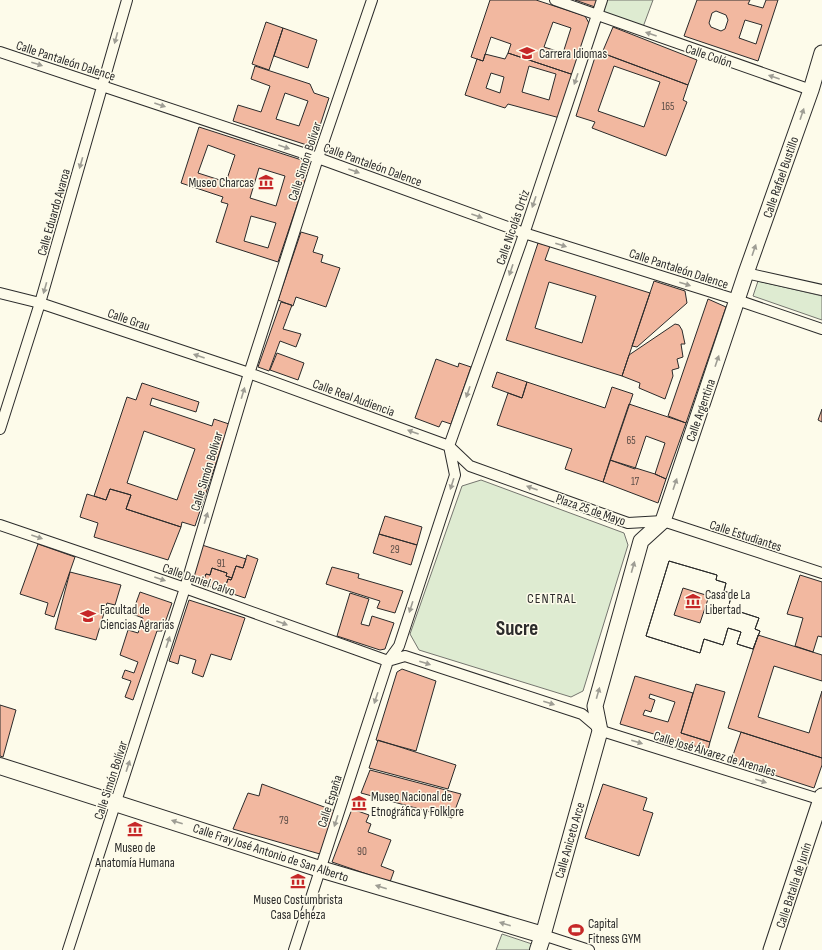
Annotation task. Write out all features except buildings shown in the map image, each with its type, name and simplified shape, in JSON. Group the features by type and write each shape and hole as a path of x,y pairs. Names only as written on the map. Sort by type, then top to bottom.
{"main road":[{"name":"Calle Rafael Bustillo","path":"738,300 746,273 816,92 822,53"},
{"name":"Calle Argentina","path":"663,521 738,300"},
{"path":"600,731 595,706 641,541 663,521"},
{"name":"Calle Aniceto Arce","path":"540,942 600,731"},
{"name":"Calle Fray José Antonio de San Alberto","path":"0,766 320,869 540,942"},
{"name":"Calle Batalla de Junín","path":"771,950 822,799"}],"street":[{"name":"Calle Eduardo Avaroa","path":"0,429 40,303 103,86 126,0"},
{"name":"Calle Simón Bolívar","path":"68,950 185,588 250,373 318,158 372,0"},
{"name":"Calle Colón","path":"555,0 816,92"},
{"name":"Calle Nicolás Ortiz","path":"449,446 524,233 602,0"},
{"name":"Calle Pantaleón Dalence","path":"0,52 318,158 524,233 738,300 822,329"},
{"path":"746,273 822,290"},
{"name":"Calle Grau","path":"0,293 40,303 250,373"},
{"name":"Calle Real Audiencia","path":"250,373 449,446"},
{"path":"388,661 399,646 455,475 449,446"},
{"name":"Plaza 25 de Mayo","path":"449,446 470,466 628,523 663,521"},
{"name":"Calle Estudiantes","path":"663,521 822,573"},
{"name":"Calle Daniel Calvo","path":"0,525 185,588 388,661"},
{"path":"388,661 405,656 582,714 600,731"},
{"name":"Calle España","path":"294,950 388,661"},
{"name":"Calle José Álvarez de Arenales","path":"600,731 822,799"},
{"path":"540,942 589,950"}],"green space":[{"path":"605,0 653,0 643,27 603,12"},
{"path":"758,281 822,296 822,320 753,296"},
{"path":"481,480 624,533 628,545 583,691 571,697 419,650 410,634 462,486"},
{"path":"502,934 532,944 530,950 496,950"}],"place":[{"name":"Carrera Idiomas","path":"527,53"},
{"name":"Museo Charcas","path":"266,182"},
{"name":"Casa de La Libertad","path":"693,601"},
{"name":"Facultad de Ciencias Agrarias","path":"88,616"},
{"name":"Museo Nacional de Etnográfica y Folklore","path":"359,803"},
{"name":"Museo de Anatomía Humana","path":"135,829"},
{"name":"Museo Costumbrista Casa Deheza","path":"298,881"},
{"name":"Capital Fitness GYM","path":"576,930"}],"district":[{"name":"CENTRAL","path":"552,598"},
{"name":"Sucre","path":"517,628"}]}
